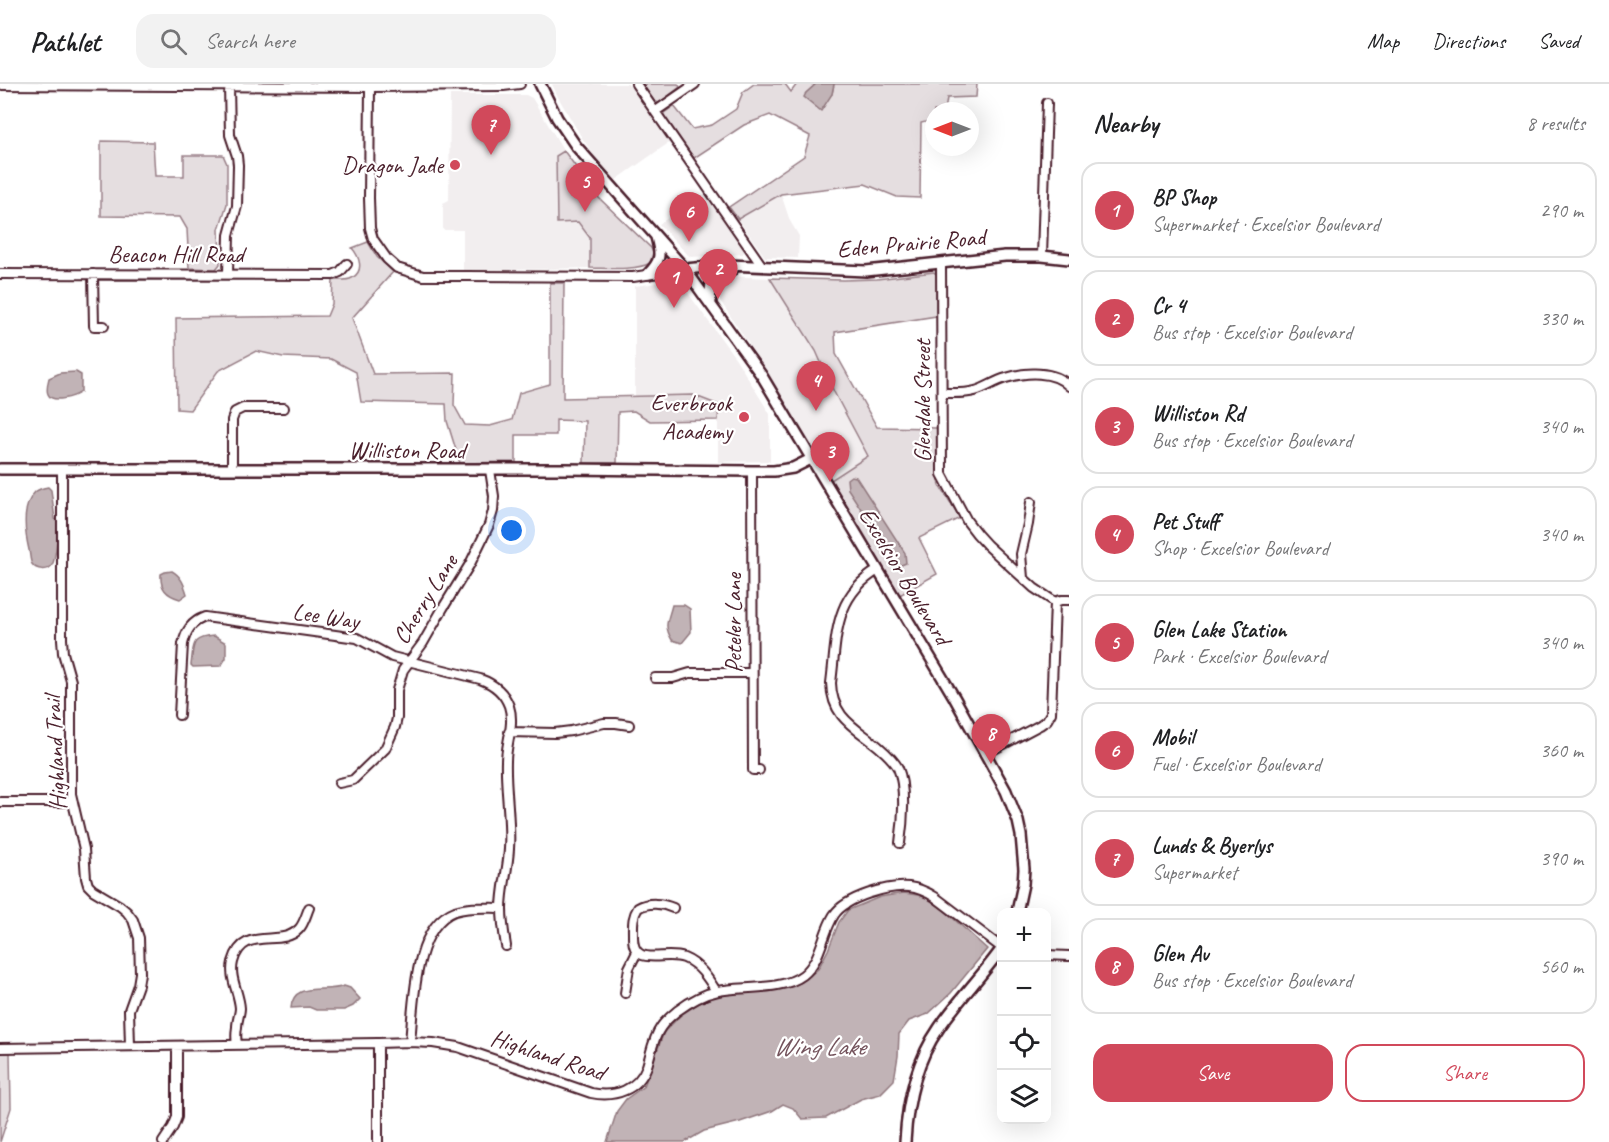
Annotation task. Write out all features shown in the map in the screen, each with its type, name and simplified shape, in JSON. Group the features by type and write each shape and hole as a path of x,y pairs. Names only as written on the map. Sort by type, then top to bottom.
{"main road":[{"name":"Excelsior Boulevard","path":"540,84 557,118 576,146 685,269 767,383 954,697 1013,805 1021,835 1024,869 1018,908"},
{"path":"648,274 660,258 656,235"},
{"name":"Eden Prairie Road","path":"685,269 747,265 866,271 1005,255 1069,259"},
{"path":"711,307 710,287 715,276 720,272 747,265"},
{"name":"Williston Road","path":"0,469 774,471 793,468 811,459"},
{"path":"905,1142 911,1094 926,1051 948,1015 997,955"}],"street":[{"path":"0,85 370,87 520,84"},
{"path":"636,84 762,266"},
{"path":"656,111 695,84"},
{"path":"228,274 229,235 237,206 238,165 230,135 229,86"},
{"path":"370,87 370,228 387,259 398,268 423,276 633,277 685,269"},
{"path":"1042,256 1047,103"},
{"name":"Glendale Street","path":"941,263 942,474 976,534 1023,578 1055,602"},
{"name":"Beacon Hill Road","path":"0,274 333,274 340,272 347,264"},
{"path":"93,274 94,326 104,326"},
{"path":"942,393 968,393 1018,375 1055,375 1069,386"},
{"path":"232,468 232,420 235,412 243,408 284,408"},
{"name":"Highland Trail","path":"63,469 62,639 63,653 71,681 71,794 83,843 88,885 127,912 137,929 140,973 129,1010 130,1046"},
{"name":"Cherry Lane","path":"339,783 353,780 385,749 395,727 396,700 403,670 423,643 487,532 493,511 494,496 490,470"},
{"name":"Peteler Lane","path":"752,471 753,770 759,770"},
{"path":"1023,578 1021,554 1031,502"},
{"path":"878,570 852,592 841,613 832,671 831,694 840,715 892,759 898,768 902,790 900,843"},
{"path":"985,754 1040,725 1051,713 1055,602 1069,600"},
{"name":"Lee Way","path":"179,715 185,636 192,624 204,617 357,638 392,657 480,679 499,689 506,698 512,719 506,763 509,850 502,908 506,946"},
{"path":"655,678 673,678 690,673 752,673"},
{"path":"509,732 571,731 603,723 628,725"},
{"path":"0,802 73,802"},
{"name":"Highland Road","path":"0,1048 433,1043 469,1050 591,1093 610,1095 627,1090 641,1077 657,1034 666,1020 691,1002 716,991 776,985 795,980 809,969 829,926 840,909 859,897 894,888 917,889 935,897 997,944"},
{"path":"673,908 663,904 648,904 638,908 633,921 633,943 637,952 645,956 686,959 703,972 716,991"},
{"path":"237,1045 236,1028 240,1012 232,969 238,951 248,941 286,936 297,932 309,908"},
{"path":"410,1042 420,962 428,936 433,928 445,916 462,909 502,908"},
{"path":"624,993 629,968 637,952"},
{"path":"1051,955 1069,956"},
{"path":"378,1043 378,1142"},
{"path":"163,1142 177,1116 177,1046"}],"shaded area":[{"path":"552,84 628,84 670,142 616,180 582,138"},
{"path":"642,84 678,84 680,87 659,103 654,101"},
{"path":"754,84 785,84 791,92 797,84 816,84 806,93 832,94 834,84 977,84 976,97 947,98 946,102 925,102 925,122 921,123 920,198 897,197 865,184 781,194 738,219 729,207 804,156 810,136 770,115 744,125 694,158 663,116 674,106 692,129 712,125 736,109 743,92"},
{"path":"450,95 526,95 532,98 564,151 556,156 557,222 578,222 590,238 590,268 463,271 463,230 443,230 443,203 449,200"},
{"path":"101,141 153,142 155,176 184,176 184,155 223,155 227,164 227,204 219,229 220,264 216,269 189,268 187,229 180,217 101,216"},
{"path":"564,151 599,198 651,248 653,253 650,263 629,268 590,268 590,238 578,222 557,223 556,156"},
{"path":"704,194 745,249 743,254 691,257 659,224"},
{"path":"781,194 790,221 799,236 798,258 765,257 738,219"},
{"path":"368,242 377,257 393,272 352,318 373,374 455,373 454,405 465,425 490,426 512,420 519,393 550,384 550,283 564,283 563,398 693,395 719,405 718,420 650,421 634,411 618,412 617,463 584,463 585,421 556,420 556,435 516,435 516,462 460,463 447,421 446,404 361,402 356,372 331,359 283,357 256,351 218,371 190,410 177,409 176,318 327,316 332,304 333,280 348,280 356,275 360,263 352,248"},
{"path":"934,272 937,275 936,316 835,332 836,354 877,427 937,428 940,486 960,518 919,538 937,574 898,596 831,480 868,456 834,392 816,351 770,278 877,279"},
{"path":"725,276 770,278 816,351 834,392 868,456 831,480 768,373 715,293 717,281"},
{"path":"672,281 685,289 736,359 770,414 770,461 718,462 718,405 693,395 635,397 635,286"},
{"path":"0,1053 10,1053 11,1108 0,1142"}],"water":[{"path":"816,84 834,84 832,94 821,111 804,97"},
{"path":"76,372 81,375 81,392 63,399 50,397 47,390 49,378 60,373"},
{"path":"851,476 856,477 905,553 906,563 899,566 896,563 848,489 847,479"},
{"path":"48,487 51,490 55,519 58,523 57,539 52,565 48,569 42,569 36,568 31,563 25,520 28,505 35,492"},
{"path":"172,571 182,581 187,594 180,599 168,593 163,587 161,574"},
{"path":"672,605 684,605 690,609 691,632 682,643 672,640 668,630 667,623"},
{"path":"214,636 226,643 226,658 221,666 193,667 191,665 195,643 201,638"},
{"name":"Wing Lake","path":"904,893 924,896 944,910 987,949 951,993 928,1014 909,1021 899,1034 894,1080 880,1094 861,1099 826,1118 802,1119 793,1108 783,1104 772,1111 740,1122 704,1131 685,1142 607,1142 617,1111 626,1099 644,1086 664,1032 682,1014 716,996 739,991 781,988 800,983 818,969 839,922 848,910 880,897"},
{"path":"344,986 350,988 360,999 353,1006 344,1010 291,1008 293,999 304,991"}],"place":[{"name":"Lunds & Byerlys","path":"491,155"},
{"name":"Dragon Jade","path":"455,165"},
{"name":"Glen Lake Station","path":"585,212"},
{"name":"Mobil","path":"689,242"},
{"name":"Cr 4","path":"718,299"},
{"name":"BP Shop","path":"674,308"},
{"name":"Pet Stuff","path":"816,411"},
{"name":"Everbrook Academy","path":"744,417"},
{"name":"Williston Rd","path":"830,482"},
{"name":"Glen Av","path":"991,764"}]}
